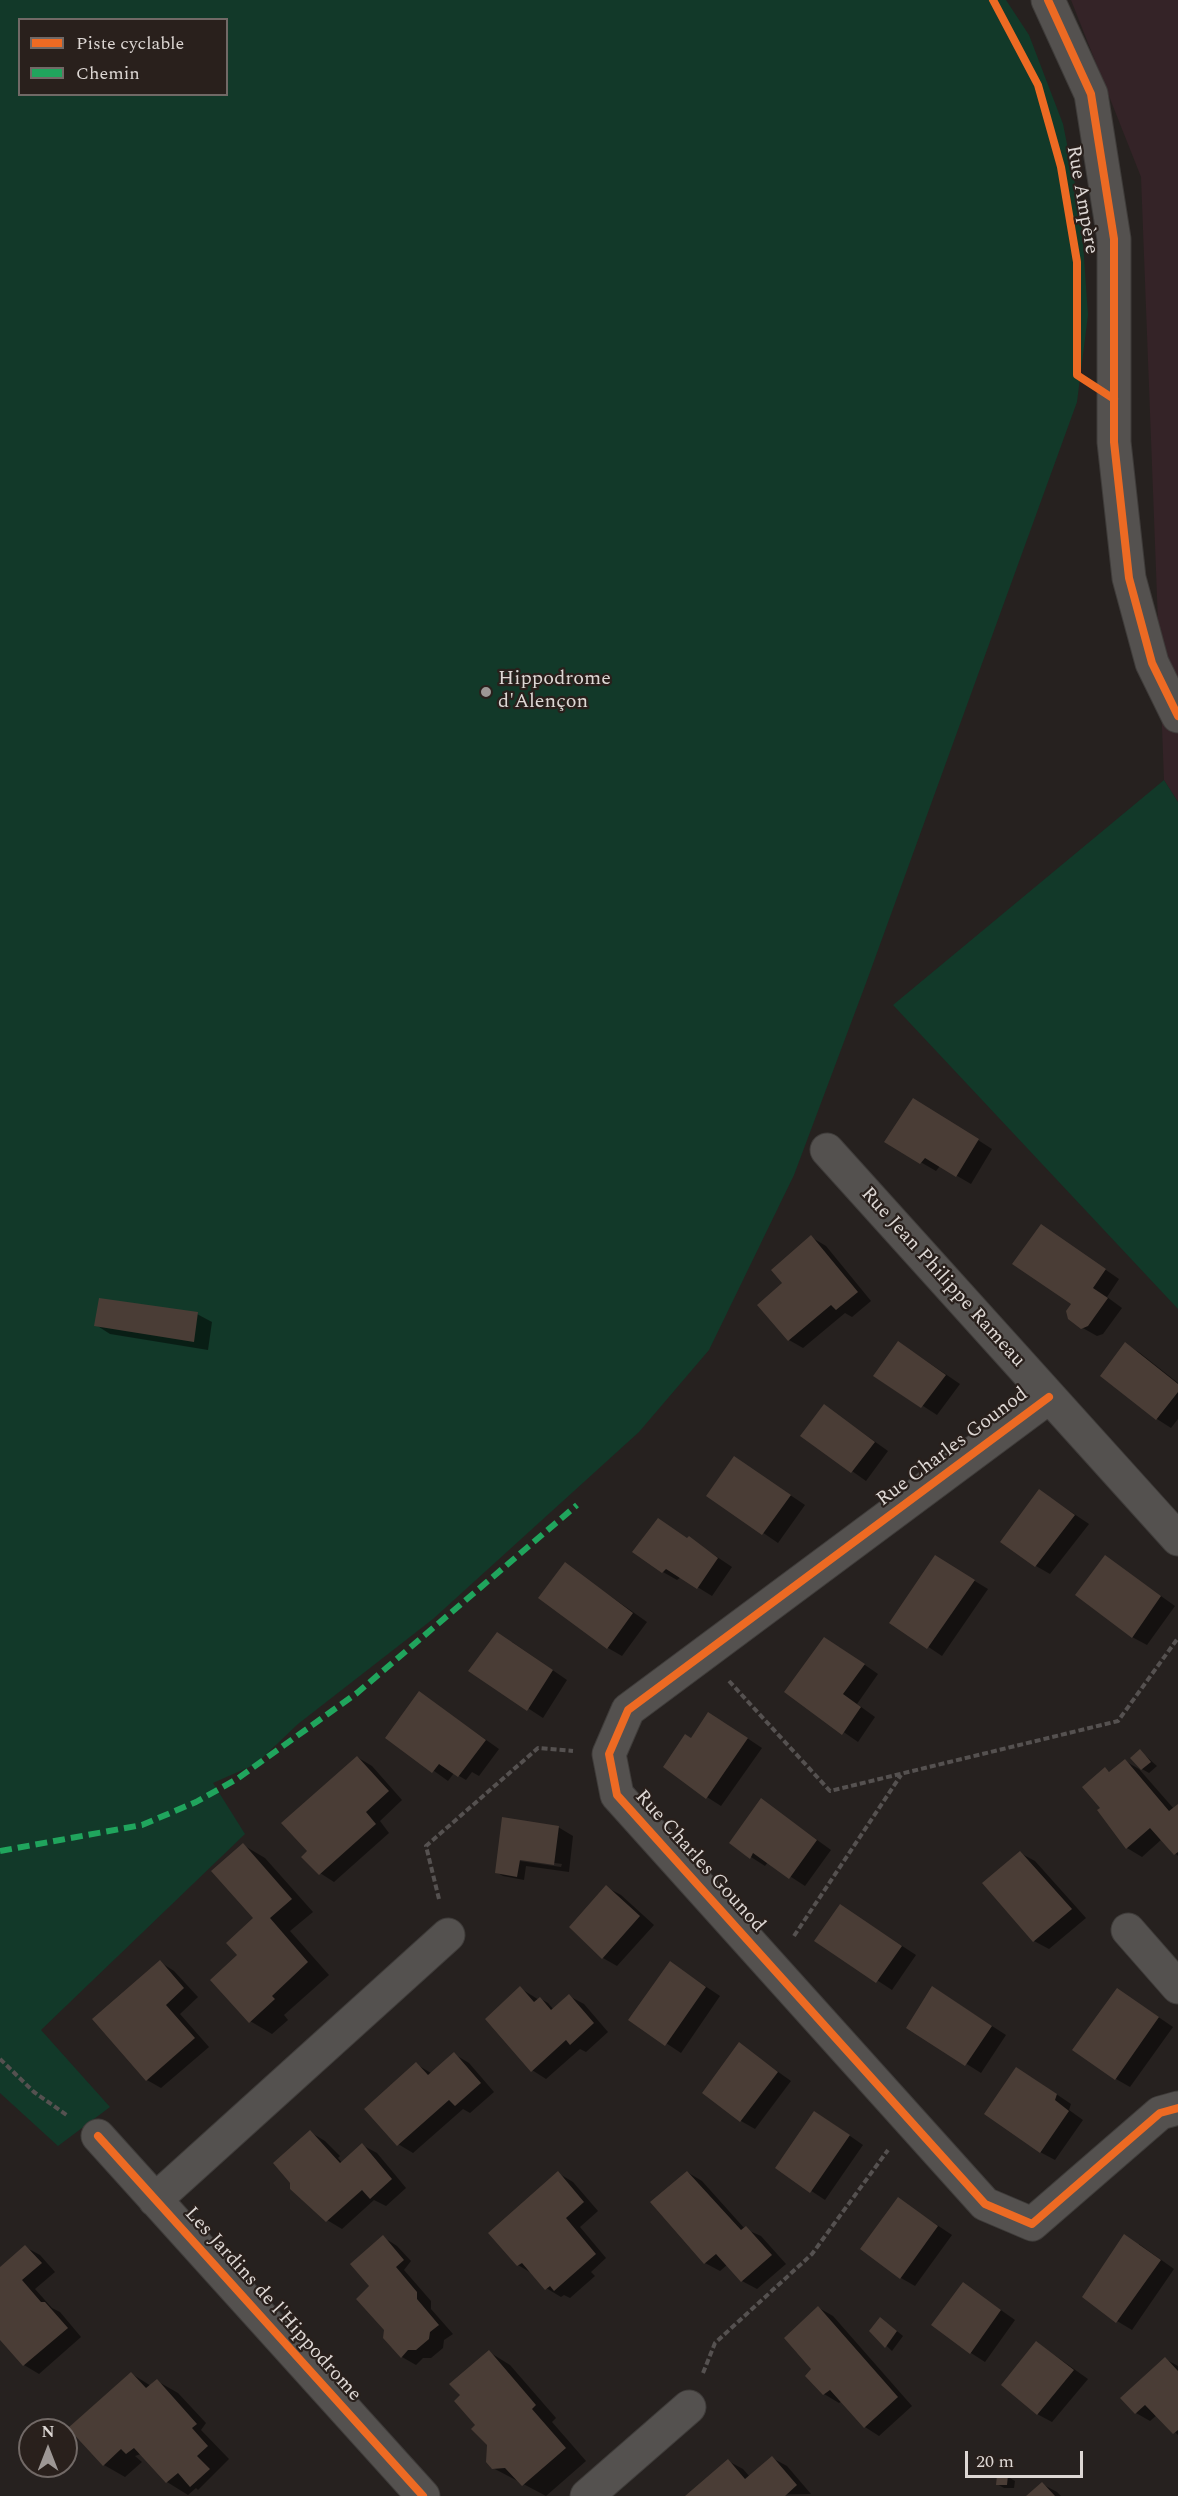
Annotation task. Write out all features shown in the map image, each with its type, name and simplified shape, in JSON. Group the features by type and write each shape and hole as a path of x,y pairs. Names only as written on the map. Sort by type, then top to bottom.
{"street":[{"name":"Rue Ampère","path":"1048,0 1091,94 1114,239 1114,442 1129,578 1152,663 1178,716"},
{"name":"Rue Jean Philippe Rameau","path":"827,1150 1178,1539"},
{"name":"Rue Charles Gounod","path":"1049,1397 628,1710 609,1754 617,1795 985,2204 1032,2224 1160,2113 1178,2108"},
{"path":"1128,1930 1178,1987"},
{"name":"Les Jardins de l'Hippodrome","path":"155,2200 448,1935"},
{"name":"Les Jardins de l'Hippodrome","path":"98,2136 423,2496"},
{"path":"587,2496 689,2407"}],"path":[{"path":"704,1653 830,1791 1118,1720 1178,1638"},
{"path":"448,1935 426,1846 538,1748 609,1754"},
{"path":"773,1968 901,1774"},
{"path":"0,2059 34,2092 98,2136"},
{"path":"689,2407 715,2343 812,2254 910,2120"}],"shaded area":[{"path":"1071,0 1178,0 1178,802 1164,780 1141,177"}],"green space":[{"name":"Hippodrome d'Alençon","path":"0,0 1006,0 1029,35 1063,124 1081,214 1088,315 1077,402 794,1175 709,1350 639,1432 433,1619 298,1724 256,1764 213,1783 245,1834 41,2030 110,2107 58,2146 0,2093"},
{"path":"1164,780 1178,802 1178,1309 893,1005"}],"building":[{"path":"913,1098 979,1139 956,1177 925,1158 920,1164 884,1142"},
{"path":"1041,1224 1106,1269 1093,1288 1108,1298 1088,1326 1081,1329 1068,1319 1066,1311 1071,1304 1012,1264"},
{"path":"811,1235 858,1292 836,1310 831,1305 788,1341 757,1305 782,1283 771,1270"},
{"path":"99,1298 198,1312 194,1342 94,1326"},
{"path":"898,1341 946,1375 921,1408 873,1376"},
{"path":"1125,1342 1178,1384 1178,1392 1156,1420 1100,1376"},
{"path":"824,1404 875,1442 851,1473 800,1436"},
{"path":"734,1456 791,1495 762,1535 706,1496"},
{"path":"1039,1489 1075,1515 1035,1567 1000,1542"},
{"path":"658,1518 687,1538 689,1536 718,1558 697,1589 666,1569 662,1573 632,1552"},
{"path":"935,1555 975,1580 927,1649 889,1623"},
{"path":"1105,1555 1161,1596 1132,1638 1075,1595"},
{"path":"565,1562 633,1613 607,1649 538,1598"},
{"path":"497,1632 553,1670 527,1711 468,1671"},
{"path":"824,1637 865,1664 843,1694 861,1707 842,1735 784,1692"},
{"path":"419,1691 486,1740 458,1777 439,1764 432,1773 385,1738"},
{"path":"708,1712 748,1738 706,1799 663,1767 685,1734 691,1738"},
{"path":"1140,1749 1151,1762 1141,1770 1130,1758"},
{"path":"357,1756 389,1791 366,1812 376,1824 319,1875 301,1857 307,1851 281,1823"},
{"path":"1125,1759 1169,1811 1178,1804 1178,1852 1174,1855 1150,1828 1126,1849 1097,1810 1100,1808 1082,1787 1105,1767 1109,1772"},
{"path":"761,1798 817,1840 789,1879 753,1853 750,1859 729,1843"},
{"path":"502,1817 559,1826 554,1865 520,1860 517,1877 495,1873"},
{"path":"243,1843 292,1899 270,1918 308,1962 272,1996 275,1999 249,2023 210,1980 237,1955 226,1943 253,1918 211,1871"},
{"path":"1020,1851 1072,1909 1033,1942 982,1883"},
{"path":"606,1885 640,1916 602,1959 569,1927"},
{"path":"840,1904 902,1946 876,1983 814,1941"},
{"path":"160,1960 184,1988 166,2005 195,2038 146,2081 92,2019"},
{"path":"670,1961 706,1987 665,2046 628,2020"},
{"path":"520,1986 534,2002 540,1997 551,2010 569,1994 594,2023 570,2045 566,2040 531,2072 485,2019"},
{"path":"932,1986 992,2026 965,2066 906,2028"},
{"path":"1117,1988 1159,2017 1115,2080 1072,2050"},
{"path":"739,2042 778,2072 740,2122 702,2093"},
{"path":"454,2052 481,2083 455,2106 449,2100 397,2146 364,2109 416,2062 428,2075"},
{"path":"1016,2067 1057,2094 1055,2100 1069,2111 1040,2153 984,2114"},
{"path":"814,2111 850,2135 810,2193 775,2168"},
{"path":"310,2130 340,2163 362,2143 392,2179 370,2199 362,2190 326,2222 290,2189 290,2183 273,2163"},
{"path":"558,2171 584,2202 566,2218 596,2254 554,2291 550,2286 545,2290 522,2263 517,2266 488,2233"},
{"path":"687,2171 741,2230 746,2226 772,2255 741,2282 716,2254 704,2264 650,2202"},
{"path":"898,2197 938,2226 900,2279 860,2249"},
{"path":"1124,2234 1161,2260 1116,2323 1082,2297"},
{"path":"383,2235 404,2260 396,2267 417,2292 417,2299 439,2325 430,2332 429,2339 416,2350 408,2350 401,2358 383,2338 384,2330 356,2299 369,2286 350,2264"},
{"path":"25,2245 42,2263 22,2280 68,2328 23,2366 0,2340 0,2267"},
{"path":"963,2282 1001,2310 970,2354 931,2325"},
{"path":"818,2306 898,2397 864,2428 830,2390 823,2395 805,2376 811,2369 784,2338"},
{"path":"880,2317 897,2331 885,2348 869,2331"},
{"path":"1036,2341 1074,2370 1037,2415 1001,2385"},
{"path":"489,2350 536,2405 532,2409 566,2448 522,2486 505,2468 492,2469 486,2462 487,2445 471,2429 475,2425 454,2401 460,2395 449,2384"},
{"path":"1165,2357 1178,2371 1178,2430 1173,2434 1145,2405 1135,2414 1120,2398"},
{"path":"131,2372 146,2388 157,2379 197,2424 192,2428 208,2446 197,2456 210,2469 190,2487 178,2473 166,2483 134,2448 126,2454 121,2449 103,2466 78,2439 78,2419"},
{"path":"772,2456 797,2485 785,2496 685,2496 728,2459 745,2479"},
{"path":"997,2475 1008,2475 1007,2485 996,2485"},
{"path":"1042,2482 1055,2496 1026,2496"}],"marked path":[{"path":"0,1851 142,1825 196,1802 237,1779 357,1693 577,1505"}],"cycle path":[{"path":"993,0 1038,85 1061,167 1077,262 1077,375 1114,399"},
{"path":"1048,0 1091,94 1114,239 1114,442 1129,578 1152,663 1178,716"},
{"path":"1049,1397 628,1710 609,1754 617,1795 985,2204 1032,2224 1160,2113 1178,2108"},
{"path":"98,2136 423,2496"}],"place":[{"name":"Hippodrome d'Alençon","path":"486,692"}]}
